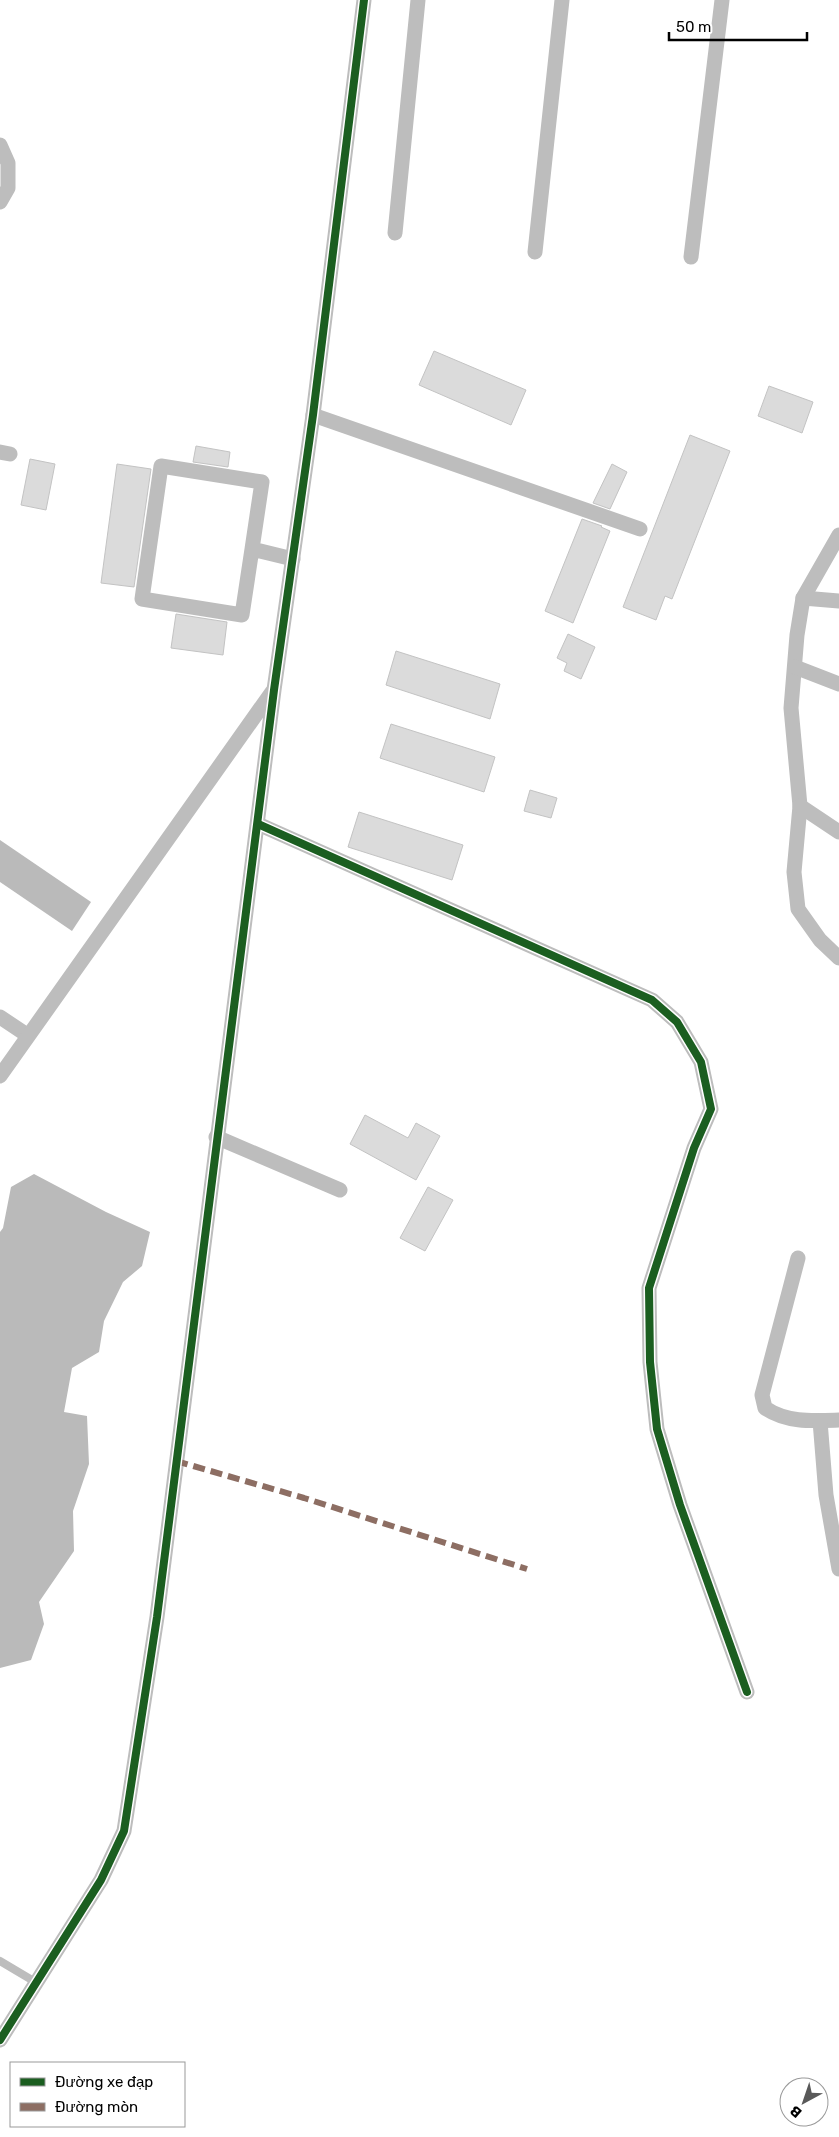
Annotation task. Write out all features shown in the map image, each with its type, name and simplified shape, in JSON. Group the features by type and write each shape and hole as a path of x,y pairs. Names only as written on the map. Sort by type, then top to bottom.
{"street":[{"path":"0,2040 37,1984 100,1880 124,1831 156,1617 274,690 313,415 364,0"},
{"path":"395,233 418,0"},
{"path":"535,252 562,0"},
{"path":"691,258 722,0"},
{"path":"0,145 8,163 8,188 0,202"},
{"path":"313,415 640,529"},
{"path":"161,466 262,482 252,550 242,614 142,599 161,466"},
{"path":"839,535 803,598 791,708 800,806 794,872 798,909 820,940 839,958"},
{"path":"252,550 293,559"},
{"path":"803,598 839,601"},
{"path":"795,667 839,684"},
{"path":"0,1076 27,1035 274,690"},
{"path":"800,806 839,832"},
{"path":"258,824 652,1000 677,1022 701,1062 711,1110 694,1148 649,1288 650,1362 657,1429 680,1505 747,1692"},
{"path":"0,1018 27,1035"},
{"path":"216,1137 340,1190"},
{"path":"798,1258 762,1395 765,1408 774,1414 791,1419 839,1420"},
{"path":"820,1421 826,1495 839,1569"}],"lane":[{"path":"0,1961 37,1984"}],"shaded area":[{"path":"0,840 91,902 72,931 0,882"},
{"path":"34,1174 106,1212 150,1232 142,1266 123,1282 104,1321 99,1352 72,1368 64,1412 87,1416 89,1464 73,1511 74,1551 39,1602 44,1624 31,1660 0,1668 0,1232 3,1228 11,1187"}],"building":[{"path":"434,351 526,390 511,425 419,385"},
{"path":"769,386 813,402 802,433 758,416"},
{"path":"690,435 730,451 672,599 665,596 656,620 623,607"},
{"path":"196,446 230,452 228,467 193,462"},
{"path":"30,459 55,464 46,510 21,505"},
{"path":"117,464 151,469 134,587 101,583"},
{"path":"612,464 627,472 610,509 593,503"},
{"path":"582,519 610,531 573,623 545,611"},
{"path":"176,614 227,622 223,655 171,648"},
{"path":"568,634 595,647 581,679 564,671 567,663 557,658"},
{"path":"396,651 500,684 490,719 386,685"},
{"path":"391,724 495,757 484,792 380,758"},
{"path":"530,790 557,798 551,818 524,811"},
{"path":"359,812 463,845 452,880 348,847"},
{"path":"365,1115 408,1138 416,1123 440,1136 416,1180 350,1144"},
{"path":"428,1187 453,1200 425,1251 400,1238"}],"marked path":[{"path":"176,1461 304,1498 527,1569"}],"cycle path":[{"path":"0,2040 101,1880 124,1831 157,1617 274,690 313,415 364,0"},
{"path":"258,824 652,1000 677,1022 701,1062 711,1109 694,1148 649,1288 650,1362 657,1429 680,1505 747,1692"}]}
